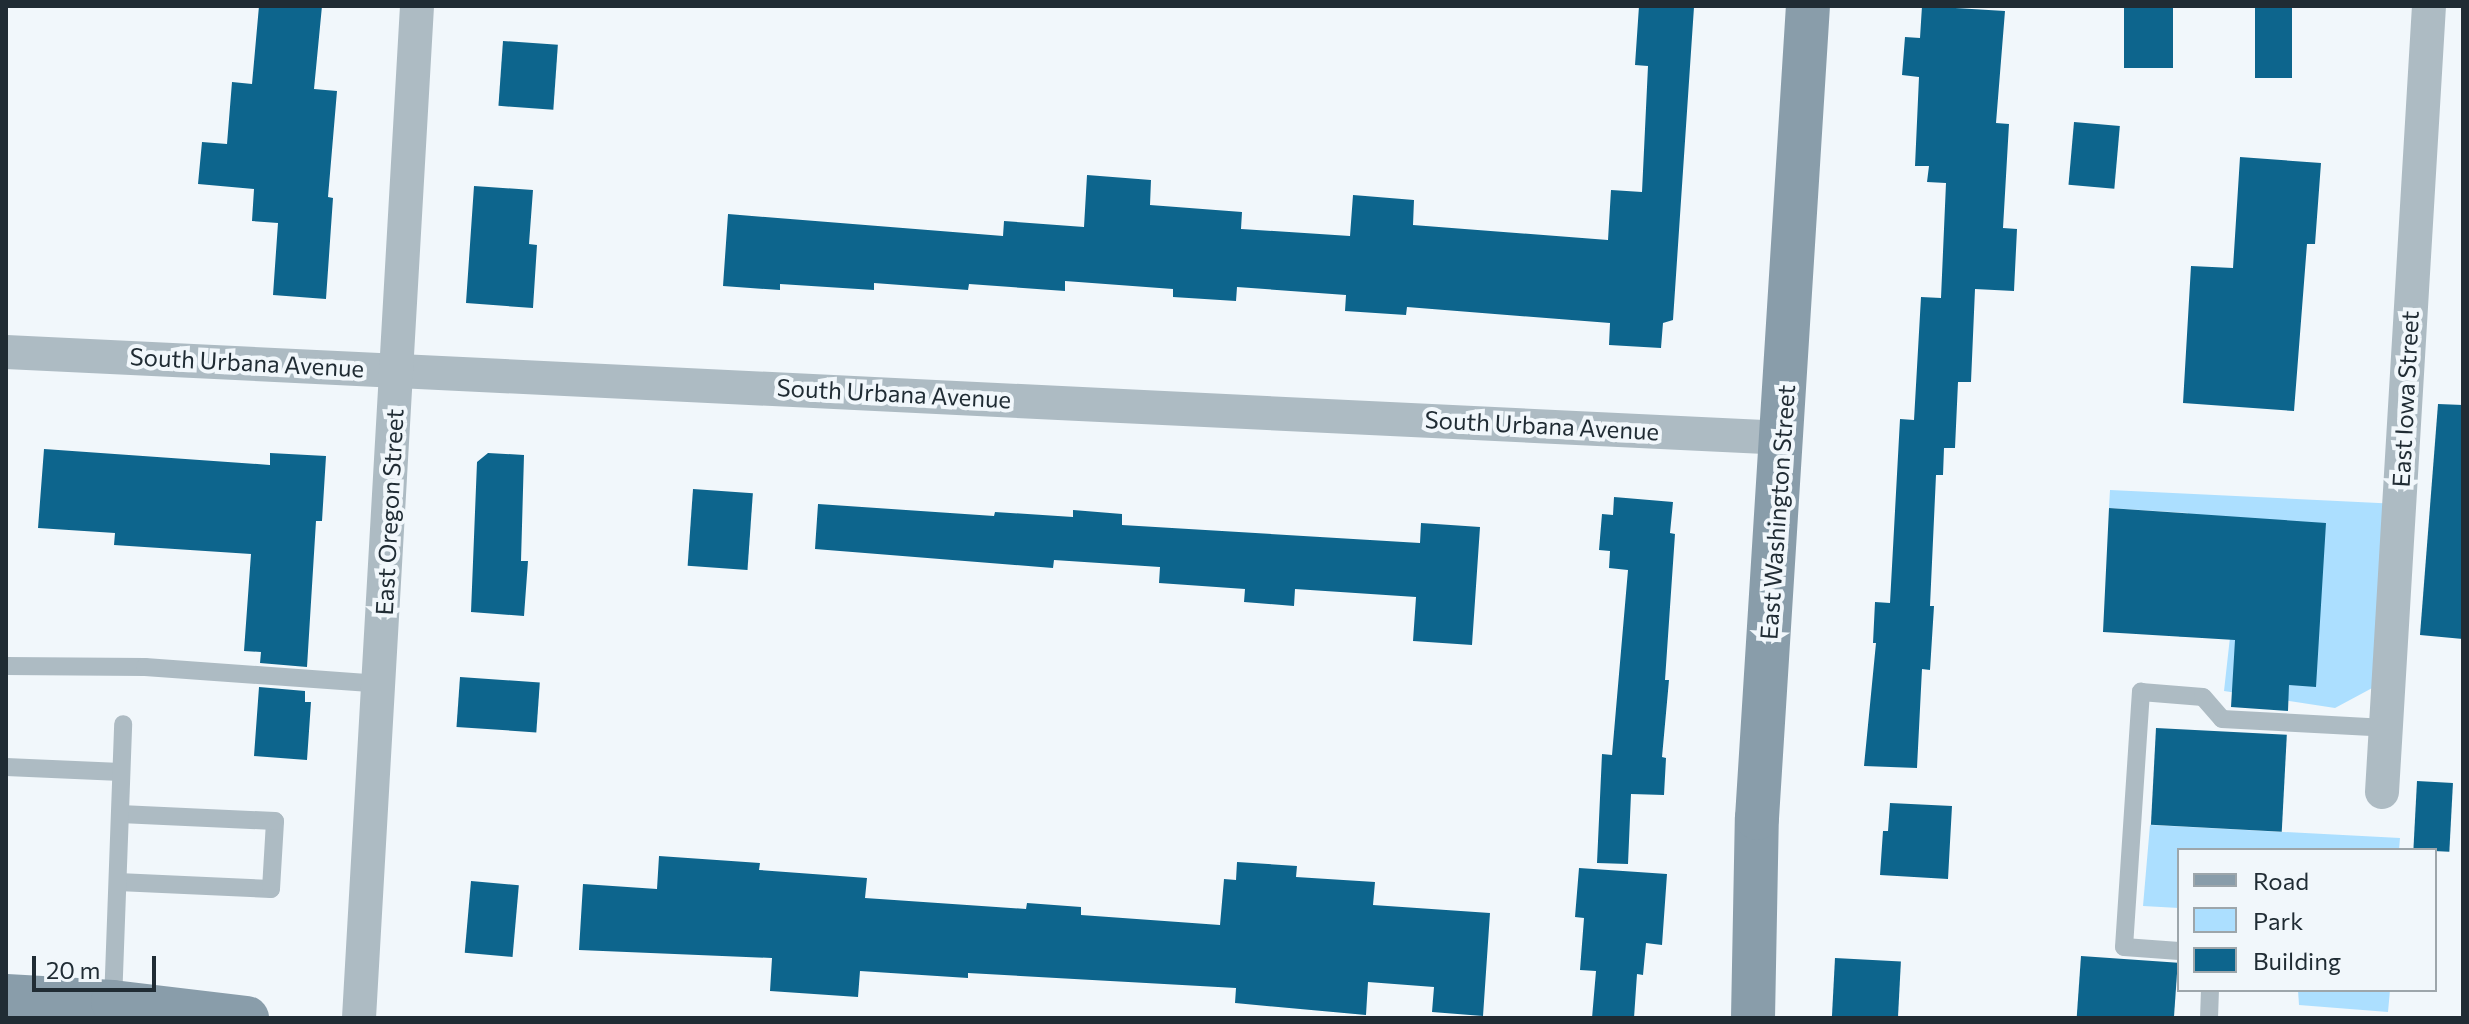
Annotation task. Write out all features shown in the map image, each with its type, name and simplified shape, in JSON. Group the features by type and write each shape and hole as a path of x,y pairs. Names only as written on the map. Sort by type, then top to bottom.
{"main road":[{"name":"East Washington Street","path":"1753,1018 1757,818 1808,6"},
{"path":"6,996 97,1007 247,1018"}],"street":[{"name":"East Oregon Street","path":"359,1018 417,6"},
{"name":"East Iowa Street","path":"2382,792 2429,6"},
{"name":"South Urbana Avenue","path":"6,352 1783,438"}],"lane":[{"path":"6,666 145,667 380,684"},
{"path":"2177,951 2124,947 2141,692 2203,697 2222,719 2386,728"},
{"path":"97,1007 118,882 123,724"},
{"path":"6,767 121,772"},
{"path":"118,882 271,889 275,821 120,814"},
{"path":"2209,1018 2210,992"}],"green space":[{"path":"2110,490 2399,504 2389,679 2335,708 2224,691 2230,637 2179,637 2188,513 2109,508"},
{"path":"2150,825 2400,838 2399,848 2177,848 2177,908 2143,906"},
{"path":"2298,992 2390,992 2388,1012 2299,1005"}],"building":[{"path":"259,6 322,6 314,89 337,91 328,197 333,198 326,299 273,295 278,223 252,221 254,189 198,184 202,142 227,144 232,82 252,84"},
{"path":"1639,6 1694,7 1673,320 1663,323 1661,348 1609,345 1610,323 1407,307 1406,315 1345,311 1346,295 1237,287 1236,301 1173,297 1173,289 1065,281 1065,291 969,284 968,290 874,283 874,290 780,284 780,290 723,286 728,214 1003,236 1004,221 1084,227 1087,175 1151,180 1150,205 1242,212 1241,229 1350,236 1353,195 1414,200 1413,225 1608,240 1611,190 1642,192 1648,66 1635,65"},
{"path":"1922,6 2005,11 1996,123 2009,124 2003,228 2017,229 2014,291 1975,289 1971,382 1958,382 1955,448 1944,448 1943,475 1936,475 1930,670 1922,669 1917,768 1864,766 1876,643 1873,643 1875,602 1890,603 1900,419 1914,420 1921,297 1941,298 1946,183 1927,182 1929,166 1915,166 1919,77 1902,75 1905,37 1920,38"},
{"path":"2124,6 2173,6 2173,68 2124,68"},
{"path":"2255,6 2292,6 2292,78 2255,78"},
{"path":"503,41 558,45 553,110 498,106"},
{"path":"2074,122 2120,126 2114,189 2069,185"},
{"path":"2240,157 2321,163 2315,244 2307,244 2294,411 2183,403 2191,266 2233,268"},
{"path":"474,186 533,190 529,244 537,245 533,308 466,303"},
{"path":"2438,404 2463,405 2463,639 2420,635"},
{"path":"44,449 270,465 270,453 326,456 322,521 316,521 307,667 260,663 261,652 244,651 251,554 114,545 115,533 38,528"},
{"path":"488,453 524,455 521,561 528,561 524,616 471,612 477,462"},
{"path":"693,489 753,493 747,570 688,566"},
{"path":"1614,497 1673,502 1670,533 1675,534 1665,680 1669,680 1662,757 1666,758 1664,795 1631,794 1628,864 1597,863 1602,754 1612,755 1628,570 1609,568 1610,551 1599,550 1602,514 1613,515"},
{"path":"818,504 994,516 995,512 1073,517 1073,510 1122,514 1122,525 1420,543 1421,523 1480,527 1472,645 1413,641 1416,597 1295,589 1294,606 1244,602 1245,589 1159,583 1160,567 1054,560 1053,568 815,549"},
{"path":"2109,508 2326,523 2316,687 2289,685 2288,711 2231,707 2235,640 2103,632"},
{"path":"460,677 540,683 536,732 457,727"},
{"path":"259,687 305,691 305,702 311,702 307,760 254,756"},
{"path":"2156,728 2287,735 2282,832 2151,825"},
{"path":"2417,781 2453,783 2449,852 2437,851 2437,848 2413,848"},
{"path":"1890,803 1952,806 1948,879 1880,875 1883,831 1888,831"},
{"path":"659,856 760,863 759,870 867,878 865,898 1026,909 1027,903 1081,907 1081,915 1220,925 1224,879 1236,880 1237,862 1297,866 1296,877 1375,882 1373,905 1490,913 1483,1016 1432,1012 1434,987 1368,982 1366,1015 1235,1003 1236,988 968,973 968,978 860,971 858,997 770,991 772,958 579,950 583,884 657,889"},
{"path":"1579,868 1667,874 1662,945 1646,943 1643,975 1637,974 1634,1018 1592,1018 1596,971 1580,970 1584,918 1575,917"},
{"path":"471,881 519,885 513,957 465,953"},
{"path":"2081,956 2177,963 2174,1018 2077,1018"},
{"path":"1835,958 1901,961 1898,1018 1832,1018"}]}
